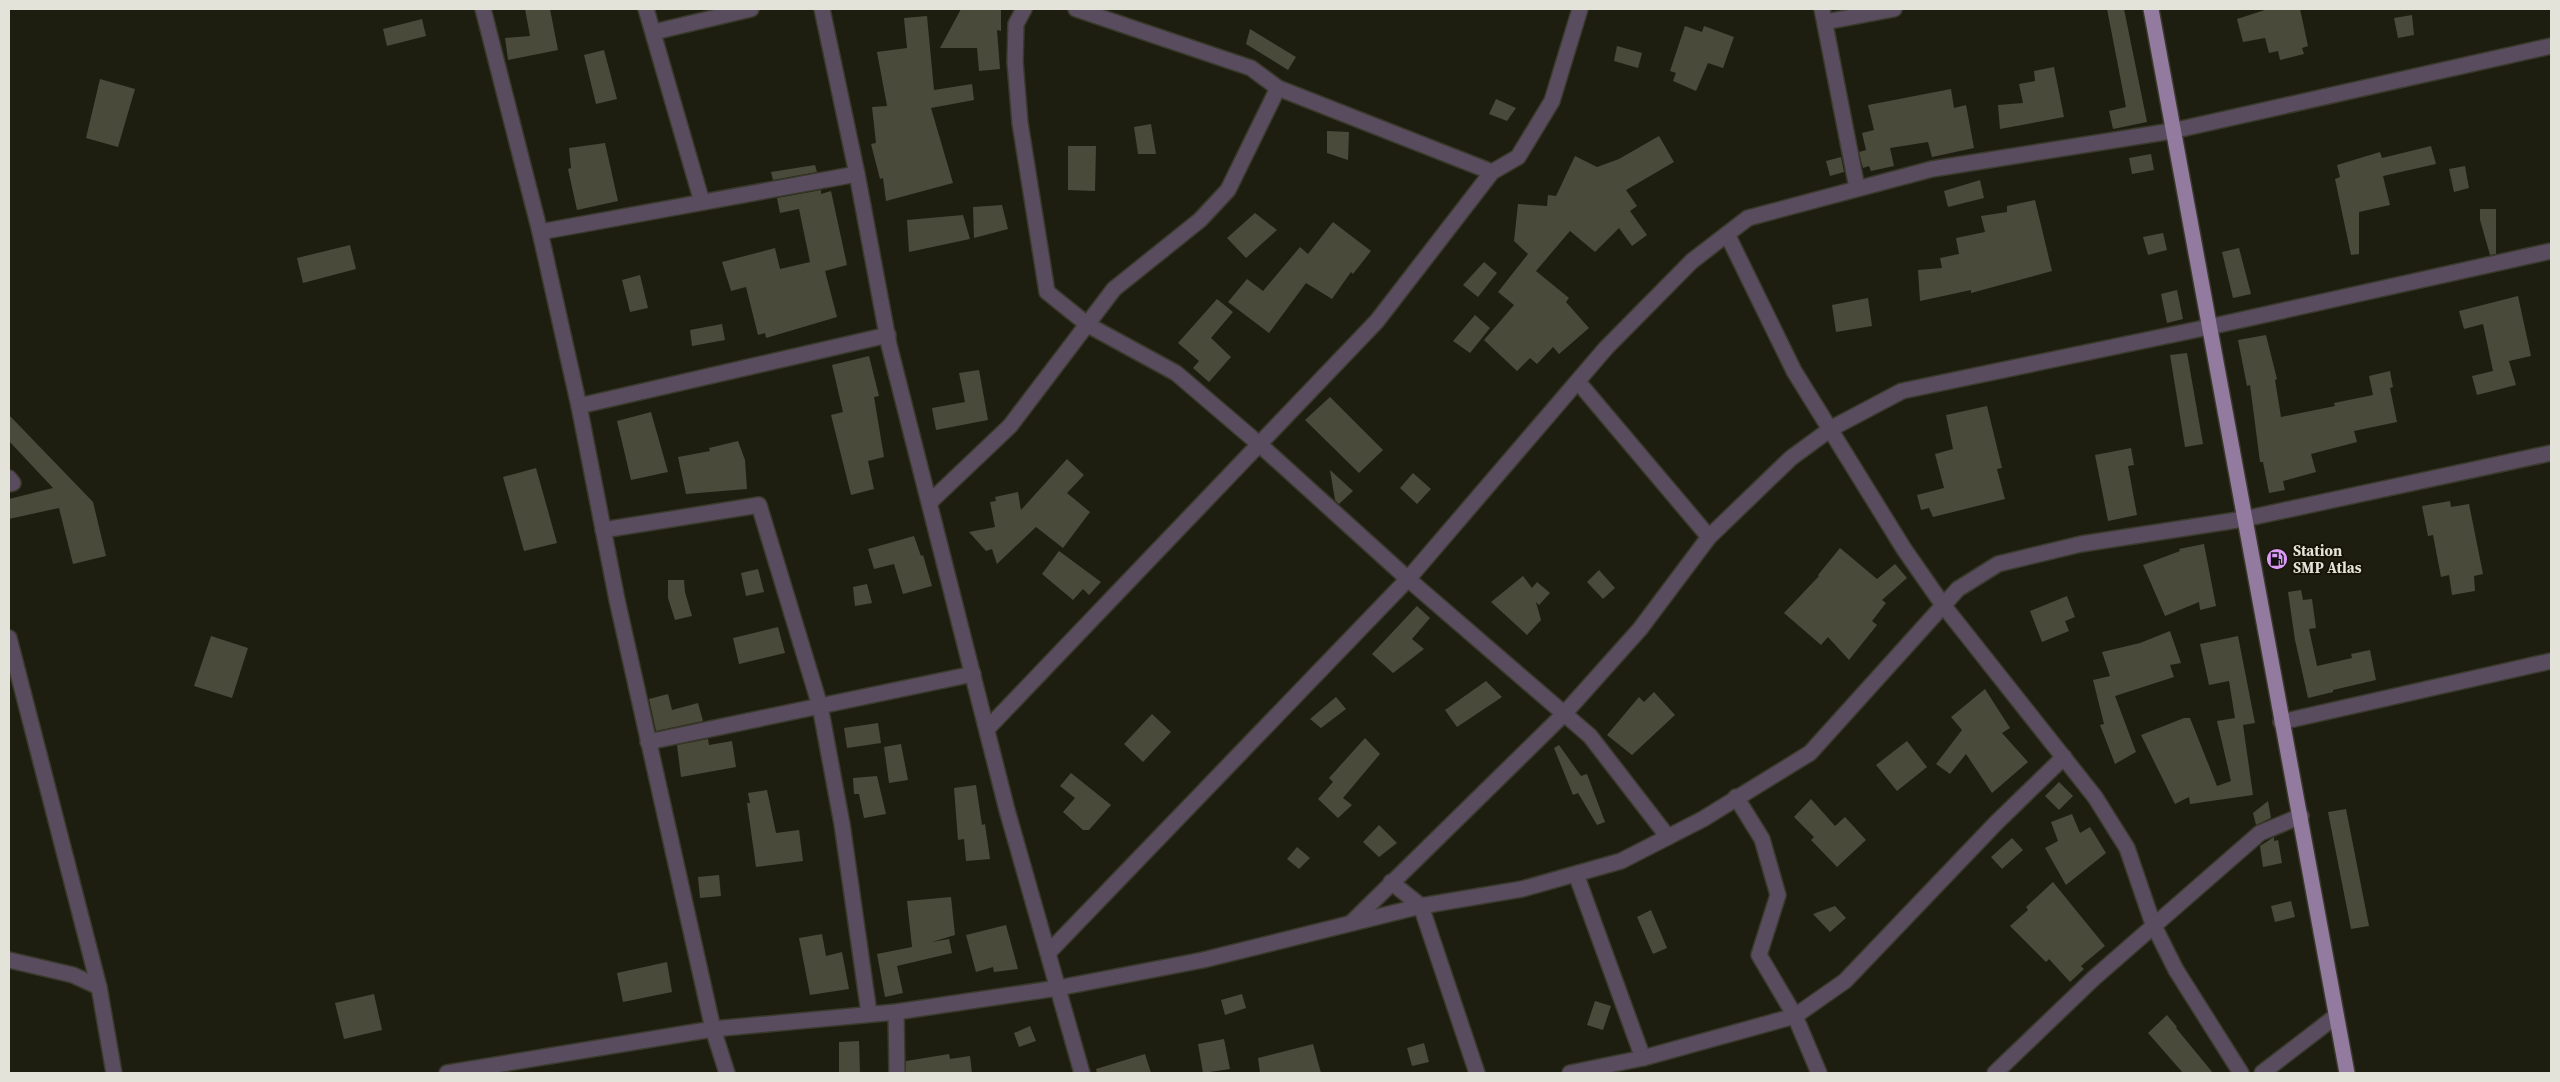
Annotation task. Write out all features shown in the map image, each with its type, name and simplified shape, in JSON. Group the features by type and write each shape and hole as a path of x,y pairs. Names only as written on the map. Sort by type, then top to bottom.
{"main road":[{"path":"2151,9 2347,1073"}],"street":[{"path":"483,9 540,232 579,406 648,742 713,1029 727,1073"},
{"path":"646,9 702,202"},
{"path":"654,32 751,9"},
{"path":"822,9 857,174 888,335 987,729 1082,1073"},
{"path":"1024,9 1016,24 1015,62 1019,114 1047,292 1088,325 1176,373 1259,444 1408,579 1590,736 1668,837"},
{"path":"1076,9 1250,68 1278,88 1329,106 1423,146 1492,172"},
{"path":"987,729 1377,321 1492,172 1518,157 1552,101 1580,9"},
{"path":"1857,188 1824,15 1894,9"},
{"path":"1048,953 1408,579 1578,383 1606,348 1692,261 1748,218 1932,169 2172,131 2551,46"},
{"path":"930,502 1010,426 1114,290 1200,220 1228,190 1278,88"},
{"path":"540,232 857,174"},
{"path":"1727,234 1794,371 1832,428 1904,549 1943,605 2095,797 2127,848 2153,924 2176,970 2241,1073"},
{"path":"1351,923 1564,714 1640,629 1710,537 1791,458 1832,428 1902,392 2209,328 2551,250"},
{"path":"579,406 888,335"},
{"path":"1578,383 1710,537"},
{"path":"447,1073 713,1029 896,1012 1058,988 1203,960 1421,906 1522,889 1621,861 1703,819 1810,753 1958,589 1998,564 2081,544 2244,519 2551,452"},
{"path":"9,478 13,483 9,484"},
{"path":"603,530 759,505 820,706 842,824 870,1013"},
{"path":"9,638 99,987 114,1073"},
{"path":"2281,722 2551,661"},
{"path":"648,742 973,674"},
{"path":"1570,1073 1642,1058 1795,1016 1845,981 1997,822 2064,757"},
{"path":"1736,797 1762,839 1778,895 1759,955 1795,1016 1819,1073"},
{"path":"1995,1073 2153,924 2208,880 2260,833 2301,816"},
{"path":"1576,874 1642,1058"},
{"path":"1391,882 1421,906 1477,1073"},
{"path":"9,960 73,975 99,987"},
{"path":"896,1012 897,1073"},
{"path":"2262,1073 2336,1016"}],"building":[{"path":"525,9 550,9 558,50 508,60 505,38 530,36"},
{"path":"961,9 1001,10 1001,31 997,30 1000,69 979,71 977,48 940,48"},
{"path":"2107,9 2124,9 2147,122 2113,129 2109,111 2126,107"},
{"path":"2268,9 2300,9 2308,46 2302,48 2304,54 2280,60 2278,51 2269,53 2265,38 2243,42 2237,19"},
{"path":"2412,15 2414,35 2398,38 2394,18"},
{"path":"927,16 934,90 972,84 974,100 931,108 953,183 886,201 883,178 880,179 871,144 876,143 872,107 887,106 877,52 907,48 904,18"},
{"path":"422,19 426,36 387,46 383,29"},
{"path":"1685,26 1702,32 1704,26 1734,37 1723,68 1708,63 1696,91 1673,81 1676,73 1670,71"},
{"path":"1250,29 1296,57 1288,70 1246,44"},
{"path":"1617,46 1642,53 1638,68 1614,61"},
{"path":"604,50 617,99 596,104 584,55"},
{"path":"2054,67 2064,117 2000,129 1998,105 2023,103 2019,84 2035,81 2034,71"},
{"path":"100,79 135,89 118,147 86,138"},
{"path":"1951,89 1954,108 1966,105 1974,148 1932,157 1928,142 1890,148 1894,166 1871,171 1869,166 1863,168 1859,152 1866,150 1862,133 1874,130 1868,105"},
{"path":"1496,99 1516,108 1507,121 1489,114"},
{"path":"1151,124 1156,154 1138,154 1134,127"},
{"path":"1327,131 1349,132 1348,160 1327,153"},
{"path":"1659,136 1674,162 1626,190 1637,206 1630,211 1647,235 1632,246 1619,228 1595,252 1570,231 1536,271 1569,298 1566,302 1589,328 1559,354 1553,347 1537,364 1530,358 1517,371 1484,340 1514,305 1498,292 1528,254 1514,241 1518,204 1547,206 1548,195 1556,196 1575,156 1597,167 1619,159"},
{"path":"605,143 618,201 577,210 568,169 571,168 569,148"},
{"path":"1068,146 1096,146 1095,191 1068,190"},
{"path":"2431,146 2436,164 2383,176 2390,205 2359,212 2359,254 2351,255 2335,179 2340,177 2337,165 2380,152 2382,158"},
{"path":"2151,154 2154,170 2132,174 2129,158"},
{"path":"1841,157 1844,172 1830,176 1826,161"},
{"path":"815,165 817,172 773,180 771,172"},
{"path":"2465,166 2469,188 2454,192 2449,169"},
{"path":"1980,180 1984,198 1948,207 1944,191"},
{"path":"821,190 821,194 831,191 847,265 825,271 837,317 766,338 765,333 758,335 746,287 731,291 722,262 775,248 780,269 810,262 799,209 780,213 777,198"},
{"path":"2035,200 2052,271 1971,293 1971,290 1920,301 1918,270 1942,268 1940,258 1959,254 1956,238 1985,232 1981,216 2007,212 2007,206"},
{"path":"1002,205 1008,229 974,238 973,207"},
{"path":"2480,209 2496,209 2496,254 2490,255 2480,220"},
{"path":"1255,213 1277,230 1246,258 1227,238"},
{"path":"963,215 970,239 909,252 907,220"},
{"path":"1333,222 1371,251 1353,274 1351,272 1332,299 1306,283 1269,333 1228,302 1247,279 1263,291 1300,247 1308,254"},
{"path":"2163,233 2167,250 2148,255 2143,237"},
{"path":"350,245 356,269 303,283 297,258"},
{"path":"2239,248 2251,294 2233,298 2222,252"},
{"path":"1484,262 1497,273 1478,297 1463,285"},
{"path":"640,275 648,308 630,312 622,280"},
{"path":"2177,290 2183,319 2167,323 2161,294"},
{"path":"2518,296 2531,356 2509,361 2516,385 2477,395 2472,376 2493,371 2483,324 2464,329 2459,311"},
{"path":"1868,298 1872,326 1836,332 1832,305"},
{"path":"1217,299 1233,312 1211,338 1231,357 1209,382 1193,368 1199,361 1178,343"},
{"path":"1475,315 1490,328 1470,353 1453,341"},
{"path":"722,324 725,340 692,346 690,330"},
{"path":"2266,335 2277,379 2275,380 2281,417 2335,406 2334,403 2373,395 2369,376 2390,371 2393,387 2390,388 2397,422 2354,431 2357,442 2311,454 2316,472 2283,481 2285,490 2269,493 2263,462 2260,462 2250,385 2247,386 2238,340"},
{"path":"2187,353 2203,444 2185,447 2170,355"},
{"path":"869,356 879,396 874,397 884,457 868,461 874,489 851,495 831,415 843,412 832,365"},
{"path":"979,370 988,420 936,430 932,408 965,402 959,373"},
{"path":"1330,397 1383,450 1359,473 1305,420"},
{"path":"1987,406 2002,468 1997,469 2005,499 1933,517 1929,508 1921,510 1917,495 1944,488 1935,454 1953,449 1946,415"},
{"path":"651,412 668,472 631,480 617,421"},
{"path":"9,415 93,502 106,556 73,564 59,508 9,519 9,499 53,488 9,441"},
{"path":"738,441 745,460 747,489 686,494 678,457 710,451 709,448"},
{"path":"2131,448 2134,465 2128,466 2137,515 2108,521 2095,455"},
{"path":"1067,459 1084,475 1067,493 1090,512 1063,548 1036,527 997,564 992,549 986,551 969,532 995,527 990,502 996,501 995,497 1018,492 1021,510"},
{"path":"536,468 557,543 524,551 503,477"},
{"path":"1330,470 1353,491 1339,504 1335,500"},
{"path":"1413,473 1431,489 1417,504 1400,488"},
{"path":"2450,501 2451,507 2469,504 2483,574 2474,576 2475,591 2452,595 2449,575 2441,577 2433,535 2428,536 2422,506"},
{"path":"914,536 921,556 923,555 932,586 903,594 894,564 874,569 868,549"},
{"path":"2204,544 2216,606 2200,610 2199,602 2165,616 2143,565 2180,551 2179,549"},
{"path":"1840,548 1877,579 1895,564 1907,578 1882,600 1886,603 1872,621 1877,625 1849,660 1828,637 1821,645 1784,613 1819,576"},
{"path":"1059,551 1101,582 1089,595 1083,589 1073,600 1042,574"},
{"path":"758,569 764,592 746,596 741,573"},
{"path":"1599,570 1615,588 1603,599 1587,582"},
{"path":"1523,576 1532,588 1537,582 1550,593 1539,605 1536,602 1541,620 1527,635 1491,602"},
{"path":"668,580 684,580 685,592 692,616 675,620 668,598"},
{"path":"867,584 872,603 855,606 853,587"},
{"path":"2301,590 2303,600 2312,599 2316,628 2309,629 2317,666 2352,658 2351,654 2370,650 2376,680 2308,698 2295,640 2288,592"},
{"path":"2067,596 2075,617 2065,621 2069,631 2042,642 2030,611"},
{"path":"1417,606 1430,618 1412,639 1424,649 1393,673 1372,654"},
{"path":"778,627 785,653 739,664 733,638"},
{"path":"2170,631 2181,663 2170,665 2174,677 2115,696 2136,752 2115,764 2100,725 2104,724 2093,680 2110,676 2102,652 2140,643"},
{"path":"211,636 248,648 232,698 194,686"},
{"path":"2238,636 2255,723 2243,725 2253,795 2190,804 2189,797 2175,804 2141,735 2184,718 2190,718 2217,786 2231,781 2217,721 2235,718 2229,681 2209,685 2200,644"},
{"path":"1486,681 1502,697 1457,727 1445,710"},
{"path":"1985,689 2010,728 2002,733 2028,762 1992,793 1966,754 1950,774 1936,764 1962,730 1951,717"},
{"path":"1654,692 1675,715 1632,755 1607,735 1639,697 1644,702"},
{"path":"668,694 672,710 698,703 703,721 656,731 649,699"},
{"path":"1336,697 1346,709 1321,728 1310,719"},
{"path":"1152,714 1171,732 1143,762 1124,744"},
{"path":"878,723 881,743 847,748 844,728"},
{"path":"1365,738 1380,754 1343,798 1352,805 1338,818 1318,799 1333,782 1329,778"},
{"path":"708,739 709,745 732,741 736,767 681,777 677,745"},
{"path":"1907,741 1927,767 1897,791 1876,765"},
{"path":"901,744 908,780 889,783 884,747"},
{"path":"1559,745 1581,776 1587,774 1605,822 1597,825 1578,793 1573,795 1554,748"},
{"path":"1071,773 1111,805 1089,830 1083,830 1063,812 1075,798 1060,786"},
{"path":"877,776 886,814 864,818 859,794 854,794 853,778"},
{"path":"2059,782 2073,796 2059,810 2045,796"},
{"path":"976,785 982,825 985,824 990,859 966,861 964,839 958,840 954,788"},
{"path":"767,790 776,833 799,830 803,861 756,867 747,803 750,803 748,793"},
{"path":"1811,799 1835,826 1845,817 1866,840 1837,867 1811,840 1814,837 1794,817"},
{"path":"2268,801 2271,818 2256,825 2253,813"},
{"path":"2346,809 2369,926 2351,929 2328,812"},
{"path":"2072,814 2080,833 2090,827 2106,853 2066,885 2045,848 2058,841 2051,822"},
{"path":"1379,825 1397,843 1379,857 1363,842"},
{"path":"2274,837 2274,841 2278,840 2282,863 2263,867 2260,846"},
{"path":"2012,838 2023,850 2002,869 1991,857"},
{"path":"1297,847 1310,858 1299,869 1287,859"},
{"path":"719,875 721,896 700,898 698,877"},
{"path":"2053,882 2105,946 2081,966 2084,969 2070,982 2049,959 2046,962 2010,926 2028,910 2026,907"},
{"path":"951,897 955,935 932,942 949,939 952,953 897,966 903,993 885,997 877,954 912,947 907,901"},
{"path":"2291,901 2295,917 2275,922 2271,906"},
{"path":"1835,906 1846,918 1830,932 1813,914"},
{"path":"1651,910 1667,948 1653,954 1637,917"},
{"path":"1006,925 1018,969 994,972 993,967 976,972 966,935"},
{"path":"822,934 826,956 842,952 849,989 810,995 799,938"},
{"path":"667,962 672,992 623,1002 617,973"},
{"path":"374,994 382,1030 344,1039 335,1003"},
{"path":"1242,994 1246,1008 1225,1015 1221,1000"},
{"path":"1595,1001 1611,1006 1603,1030 1587,1025"},
{"path":"2167,1015 2213,1073 2183,1073 2148,1033"},
{"path":"1030,1026 1036,1041 1019,1047 1014,1033"},
{"path":"1224,1039 1230,1069 1203,1073 1198,1044"},
{"path":"859,1041 860,1073 839,1073 839,1042"},
{"path":"1424,1043 1429,1062 1412,1066 1407,1048"},
{"path":"1313,1044 1321,1073 1260,1073 1258,1058"},
{"path":"949,1054 950,1059 970,1056 972,1073 906,1073 906,1061"},
{"path":"1145,1054 1151,1073 1097,1073 1096,1069"}],"place":[{"name":"Station SMP Atlas","path":"2277,559"}]}
